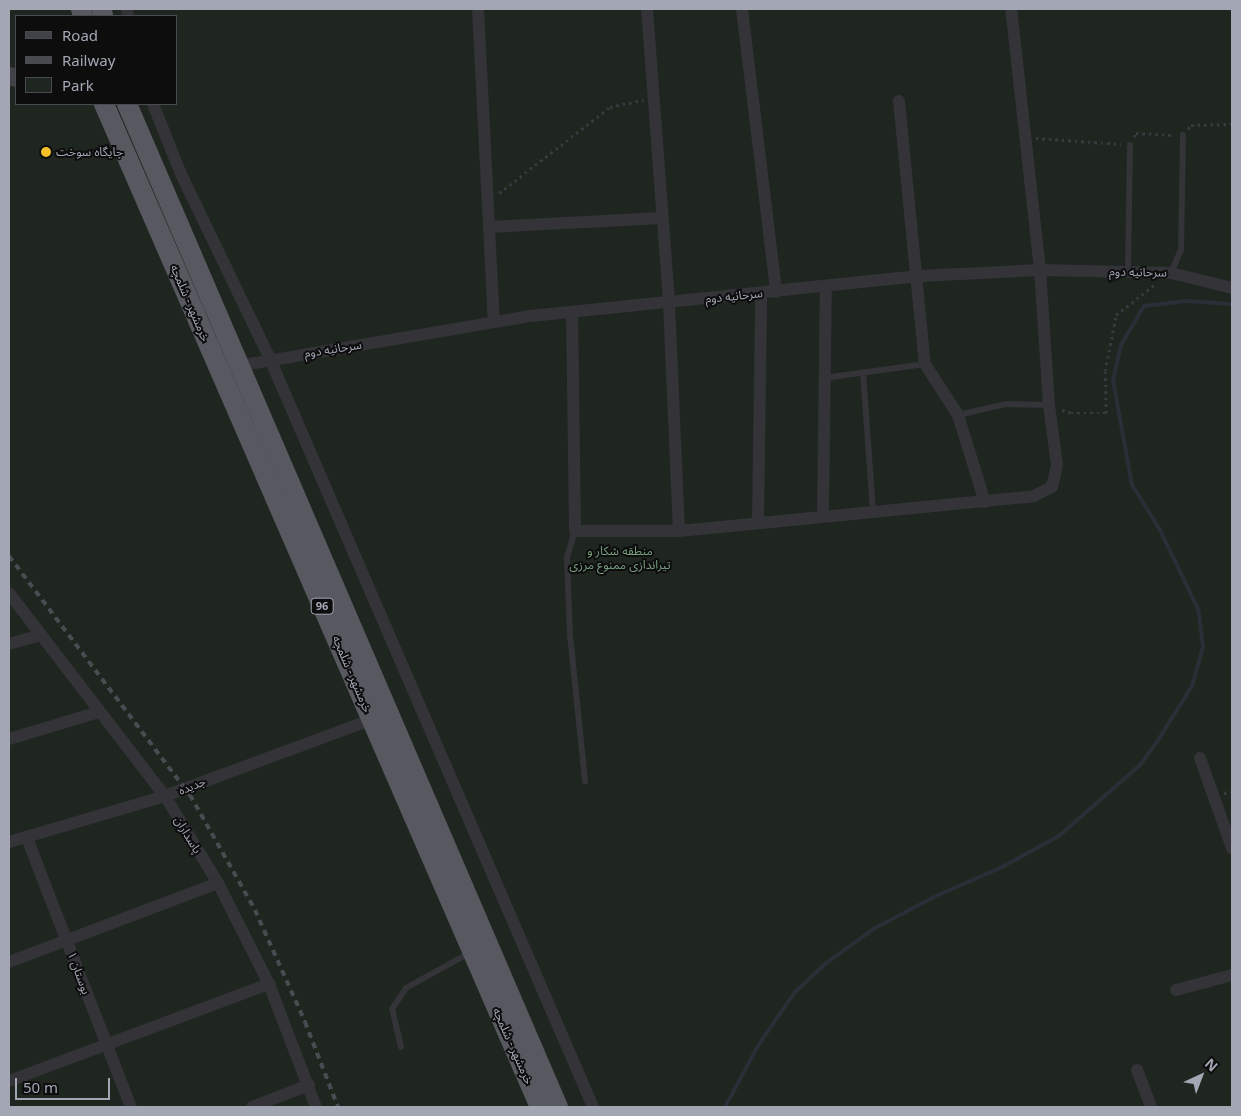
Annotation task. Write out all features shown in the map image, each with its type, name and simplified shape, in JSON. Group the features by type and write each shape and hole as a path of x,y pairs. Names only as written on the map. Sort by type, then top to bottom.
{"highway":[{"name":"خرمشهر - شلمچه","path":"104,105 379,716 558,1107"},
{"name":"خرمشهر - شلمچه","path":"127,105 238,366 472,951 540,1107"}],"street":[{"path":"478,9 494,322"},
{"path":"647,9 652,98 670,303 679,531"},
{"path":"742,9 776,292"},
{"path":"572,312 575,531 679,531 873,511 985,502 1034,496 1052,487 1057,465 1049,405 1040,270 1011,9"},
{"path":"899,100 919,276 916,297 925,364 958,415 985,502"},
{"path":"153,105 181,174 270,359 593,1107"},
{"path":"489,227 662,218"},
{"name":"سرحانیه دوم","path":"238,366 494,322 572,312 919,276 1040,270 1171,273 1232,288"},
{"path":"823,516 826,286"},
{"path":"758,522 761,293"},
{"name":"پاسداران","path":"9,593 165,796 218,883 269,984 316,1107"},
{"path":"9,644 40,635"},
{"path":"9,738 99,712"},
{"name":"جدیده","path":"9,842 165,796 379,716"},
{"path":"1200,758 1232,848"},
{"name":"بوستان ۱","path":"27,838 131,1107"},
{"path":"9,962 218,883"},
{"path":"1176,990 1232,975"},
{"path":"9,1081 269,984"},
{"path":"1137,1070 1151,1107"},
{"path":"252,1107 309,1085"}],"lane":[{"path":"1171,273 1181,250 1183,135"},
{"path":"1128,272 1130,145"},
{"path":"824,378 925,364"},
{"path":"863,372 873,511"},
{"path":"958,415 1006,404 1049,405"},
{"path":"575,531 567,557 585,780"},
{"path":"401,1047 392,1009 406,988 472,951"}],"path":[{"path":"488,199 507,188 610,107 652,98"},
{"path":"1049,405 1071,413 1106,413 1105,371 1116,314 1171,273"}],"green space":[{"name":"منطقه شکار و تیراندازی ممنوع مرزی","path":"9,9 1232,9 1232,1107 9,1107"}],"waterway":[{"path":"725,1107 759,1044 795,992 825,964 875,928 936,896 1002,867 1059,836 1140,765 1160,737 1192,686 1203,647 1198,609 1160,530 1132,485 1113,380 1121,345 1144,306 1187,301 1232,304"}],"railway":[{"path":"9,556 190,795 255,910 305,1022 338,1107"}],"place":[{"name":"جایگاه سوخت","path":"46,152"}]}
